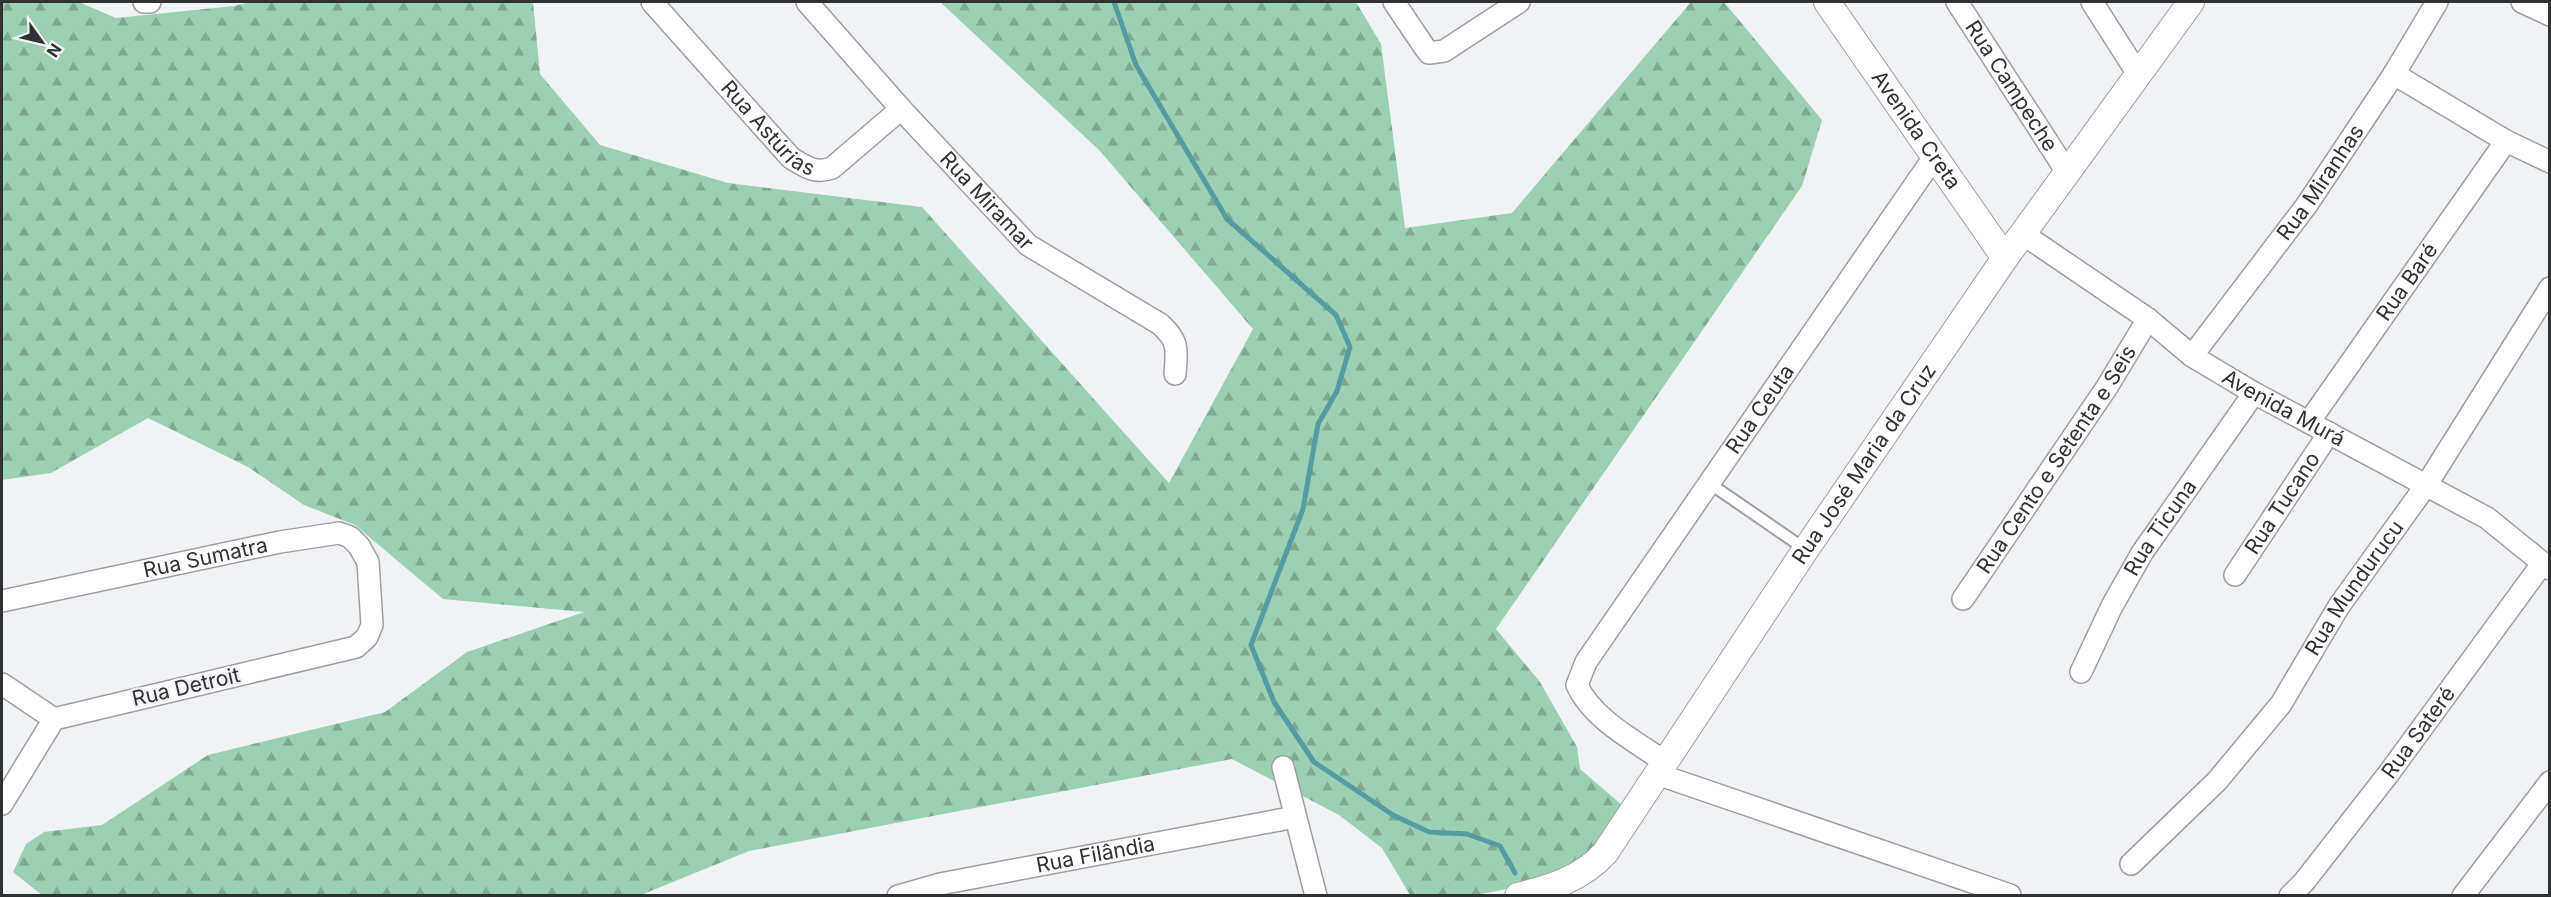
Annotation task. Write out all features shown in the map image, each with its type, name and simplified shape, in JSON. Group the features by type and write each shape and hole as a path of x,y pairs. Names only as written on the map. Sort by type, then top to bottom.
{"street":[{"path":"144,2 150,2"},
{"name":"Rua Astúrias","path":"652,2 791,158 808,169 822,171 832,168 901,109"},
{"name":"Rua Miramar","path":"807,2 901,109 1028,245 1160,324 1172,334 1177,346 1175,374"},
{"path":"1394,2 1429,53 1444,51 1519,2"},
{"name":"Avenida Creta","path":"1827,2 2005,258"},
{"name":"Rua Campeche","path":"1957,2 2067,172"},
{"path":"2092,2 2138,74"},
{"name":"Rua José Maria da Cruz","path":"1518,896 1557,885 1577,876 1605,853 1806,549 2005,258 2191,2"},
{"name":"Rua Miranhas","path":"2192,356 2306,206 2394,74 2437,2"},
{"path":"2522,2 2550,15"},
{"path":"2394,74 2506,141 2550,162"},
{"name":"Rua Baré","path":"2309,422 2506,141"},
{"name":"Rua Ceuta","path":"1661,768 1583,699 1576,685 1586,663 1934,158"},
{"name":"Avenida Murá","path":"2023,234 2148,319 2192,356 2254,393 2487,518 2546,567"},
{"name":"Rua Mundurucu","path":"2132,864 2217,781 2281,704 2339,606 2427,484 2550,288"},
{"name":"Rua Cento e Setenta e Seis","path":"1963,599 2107,387 2148,319"},
{"name":"Rua Ticuna","path":"2081,672 2112,606 2142,553 2254,393"},
{"name":"Rua Tucano","path":"2235,575 2329,433"},
{"name":"Rua Sumatra","path":"2,601 280,542 339,533 350,537 359,546 368,562 370,592"},
{"name":"Rua Sateré","path":"2290,896 2304,882 2389,773 2546,567"},
{"name":"Rua Detroit","path":"54,719 356,647 367,637 372,626 370,592"},
{"path":"2,684 54,719 2,804"},
{"path":"1283,767 1316,896"},
{"path":"1661,768 2010,895"},
{"path":"2463,896 2550,782"},
{"name":"Rua Filândia","path":"898,896 941,890 1295,817"}],"lane":[{"path":"1709,483 1806,549"}],"green space":[{"path":"2,2 79,2 116,18 234,6 251,2 533,2 540,74 600,145 728,183 922,207 1169,483 1253,329 1099,150 940,2 1356,2 1381,44 1405,228 1512,213 1691,2 1724,2 1822,120 1802,186 1496,629 1540,682 1577,747 1580,769 1622,805 1592,855 1533,884 1476,895 1410,895 1382,848 1339,815 1232,759 749,851 641,895 42,895 13,872 26,844 44,832 102,825 208,755 385,712 467,652 584,612 443,599 355,525 304,505 248,467 148,418 51,473 2,480"}],"waterway":[{"path":"1114,2 1136,65 1227,219 1336,315 1350,347 1337,391 1318,424 1303,509 1251,645 1274,702 1314,762 1393,815 1429,832 1467,834 1500,846 1515,873"}]}
